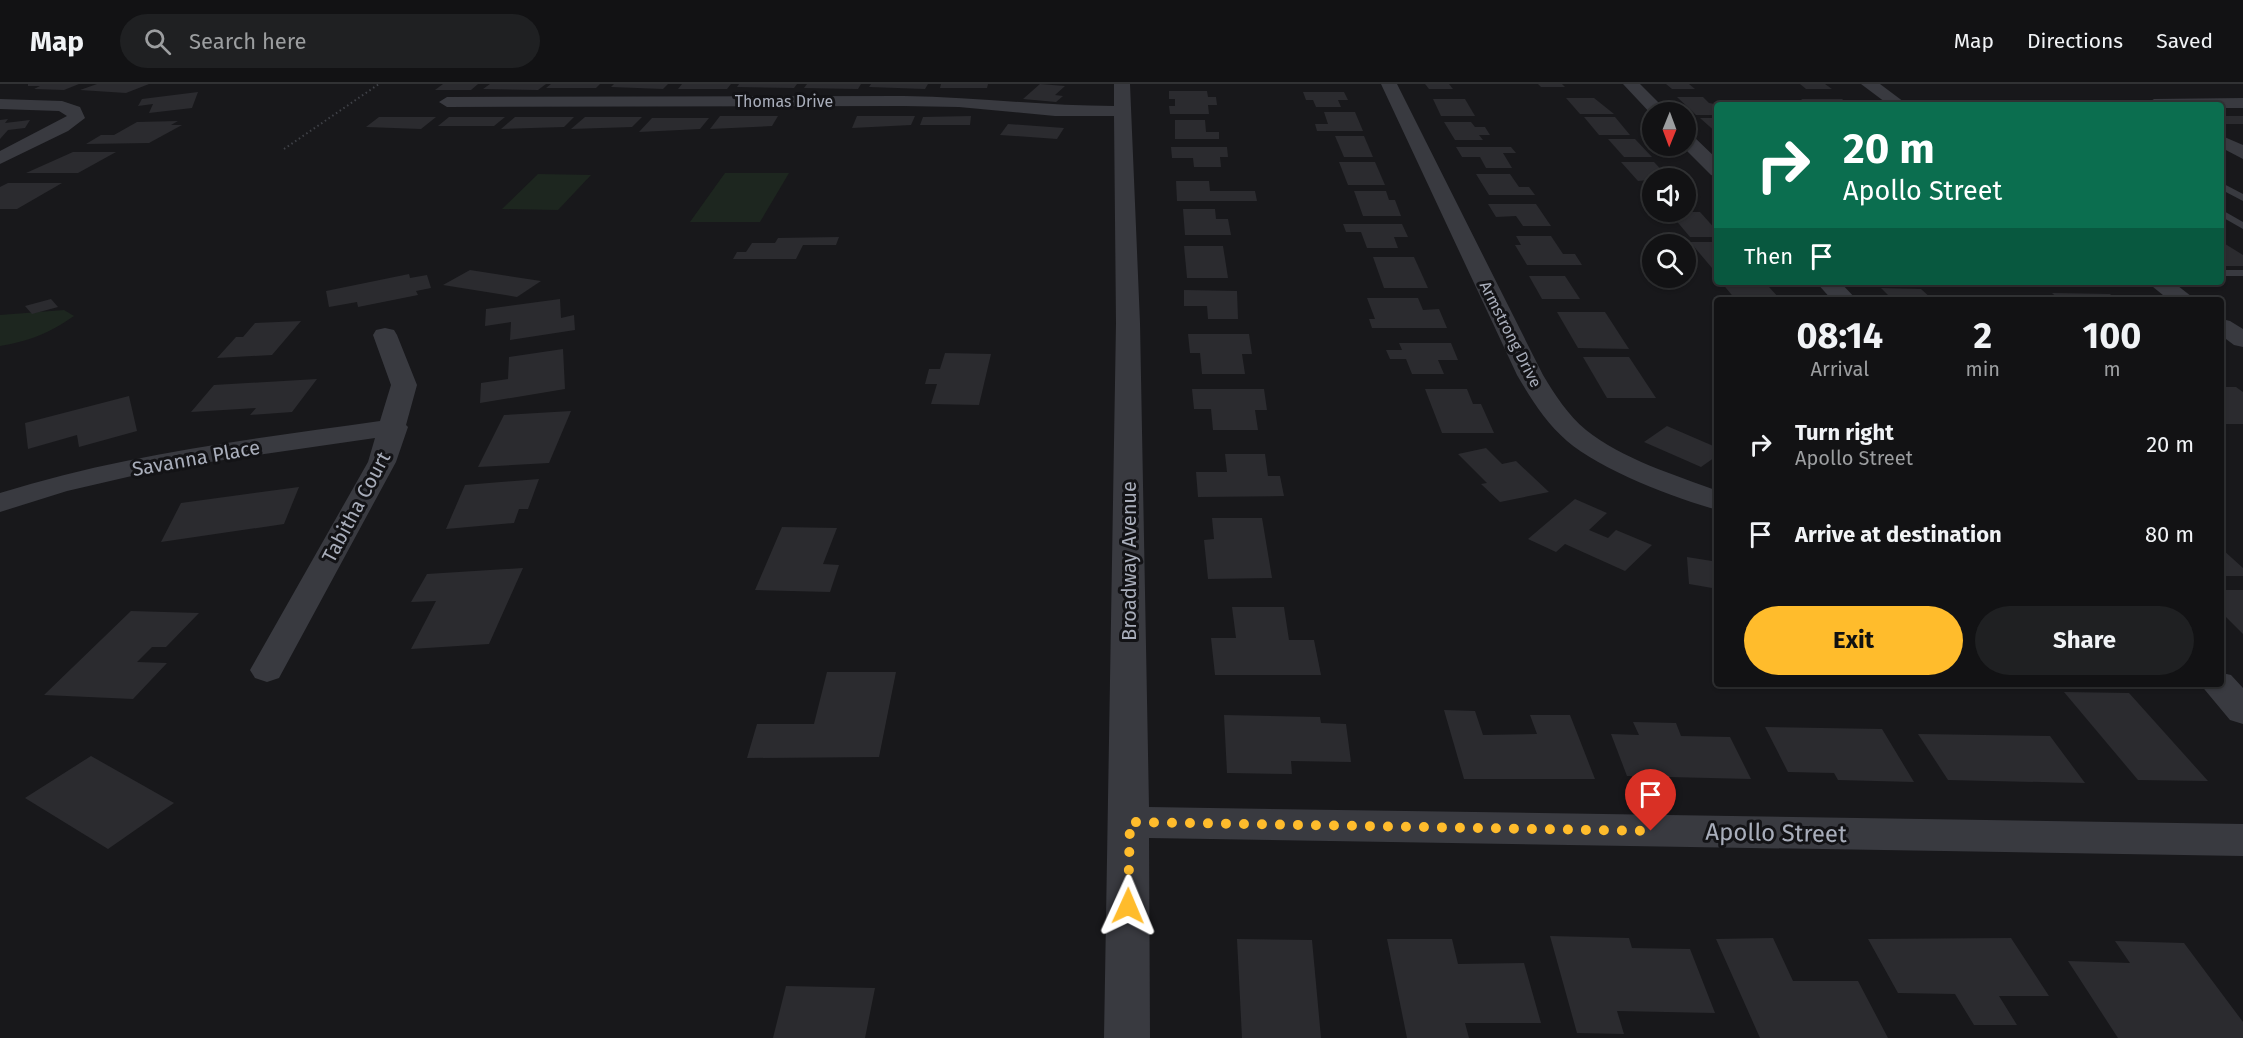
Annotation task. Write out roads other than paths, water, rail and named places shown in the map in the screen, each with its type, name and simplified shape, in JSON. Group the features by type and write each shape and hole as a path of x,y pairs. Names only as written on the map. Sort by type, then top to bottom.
{"street":[{"name":"Armstrong Drive","path":"1389,84 1530,375 1548,405 1577,436 1628,467 1714,499"},
{"path":"1631,84 1649,102"},
{"path":"1869,84 1896,102"},
{"name":"Thomas Drive","path":"447,102 904,101 959,102 1055,111 1122,98"},
{"name":"Broadway Avenue","path":"1122,98 1128,334 1130,822 1127,1038"},
{"path":"2224,103 2243,103"},
{"path":"0,105 62,106 74,111 76,118 0,158"},
{"path":"2224,142 2243,153"},
{"path":"1696,149 1714,167"},
{"path":"1830,285 1842,297"},
{"path":"2162,285 2180,297"},
{"path":"2224,327 2243,340"},
{"name":"Tabitha Court","path":"267,670 382,462 405,385 385,335"},
{"name":"Savanna Place","path":"0,503 59,484 162,461 394,426"},
{"path":"2221,687 2243,711"},
{"name":"Apollo Street","path":"1130,822 2243,840"}],"lane":[{"path":"2224,187 2243,198"},
{"path":"2224,214 2243,226"},
{"path":"2224,273 2243,273"}]}
